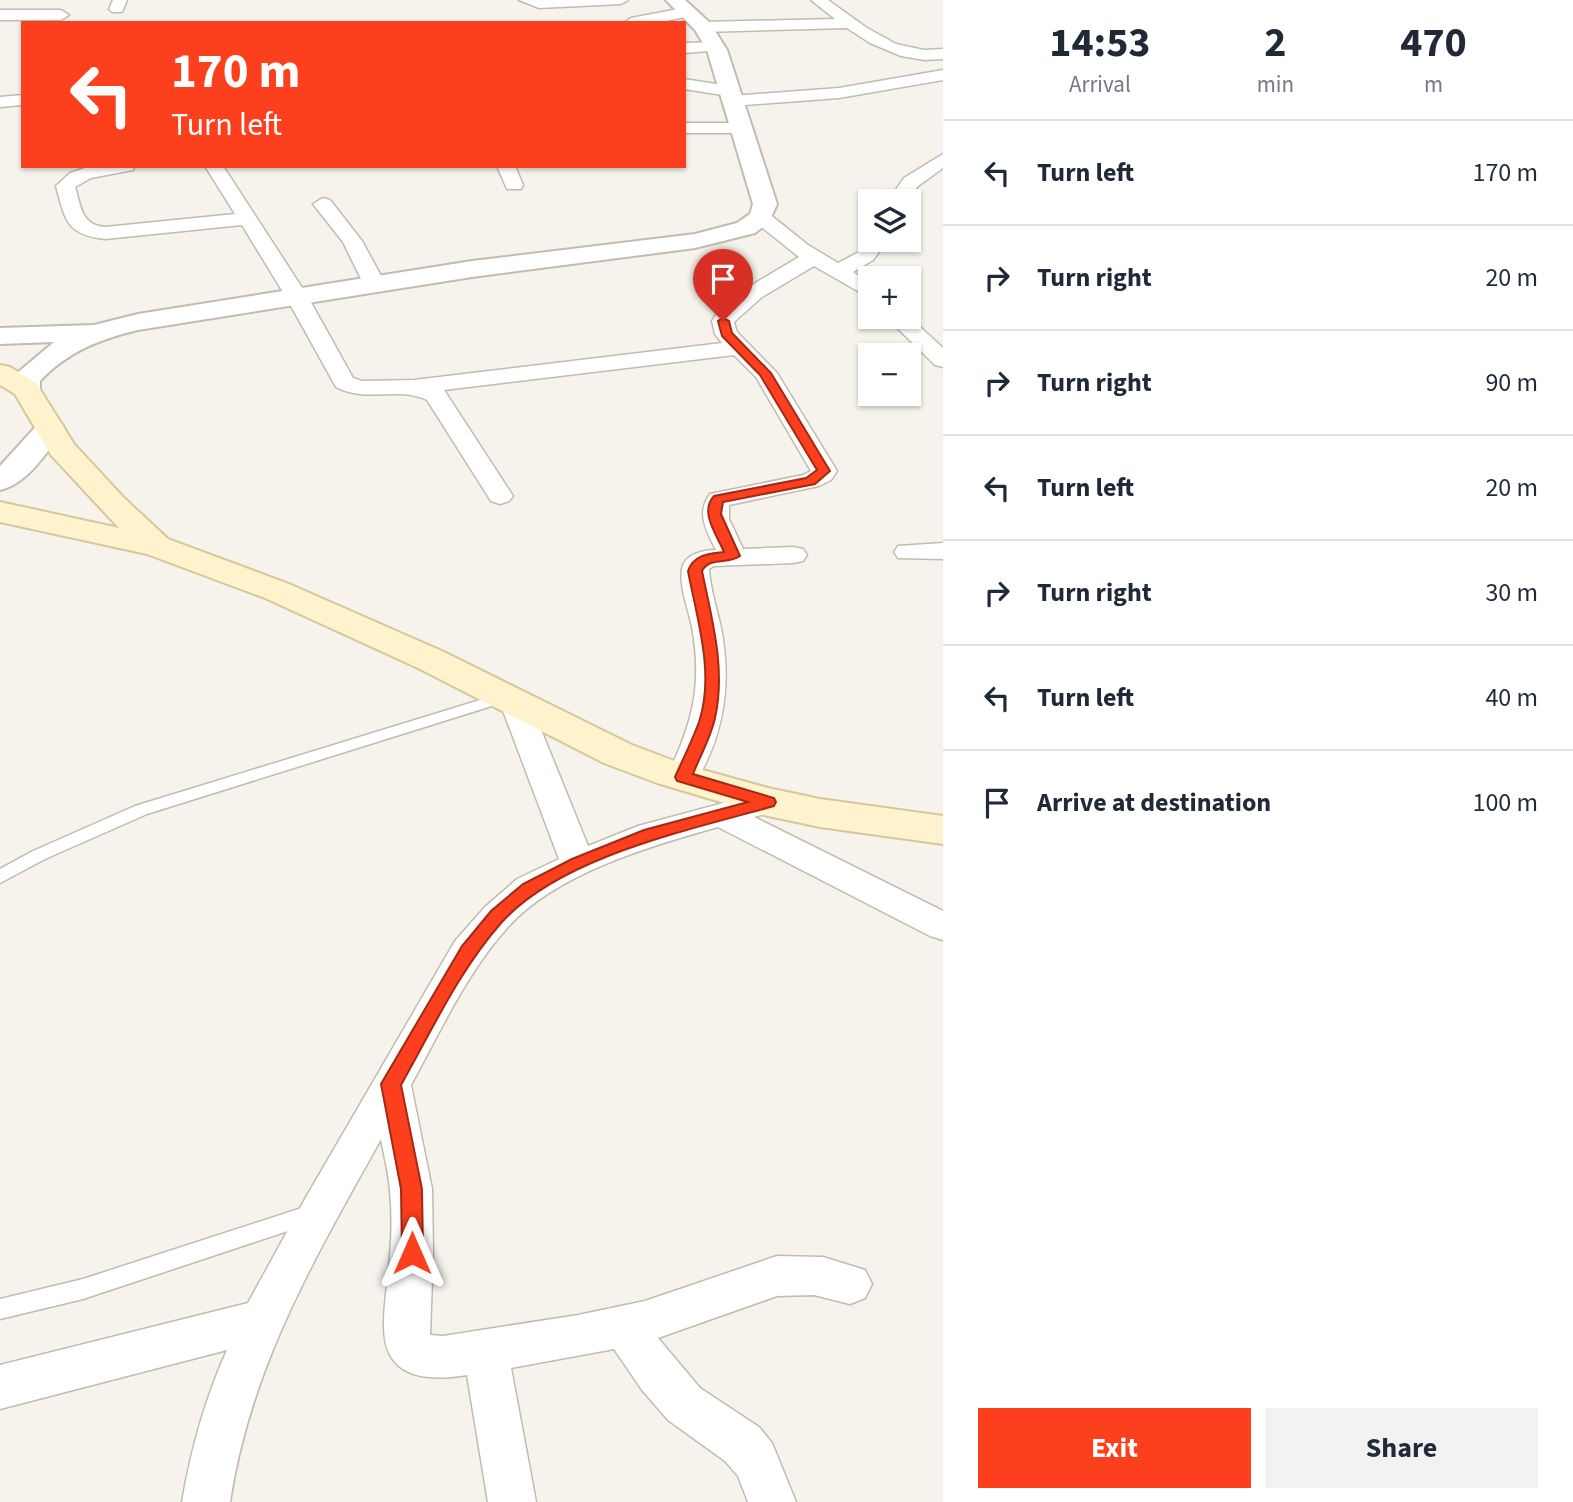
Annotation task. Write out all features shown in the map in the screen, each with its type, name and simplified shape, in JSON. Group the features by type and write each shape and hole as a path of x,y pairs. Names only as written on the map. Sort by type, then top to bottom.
{"main road":[{"path":"8,380 50,429 62,449 156,546"},
{"path":"0,512 156,546 277,591 510,699 618,754 683,777 768,802 820,813 943,830"}],"street":[{"path":"0,15 60,19 69,0"},
{"path":"526,0 539,4 621,0"},
{"path":"818,0 895,51 915,56 943,54"},
{"path":"696,22 851,23"},
{"path":"686,44 696,22"},
{"path":"8,380 26,380 61,347 96,332 138,322 472,269 695,241 746,228 761,217 765,204 731,96 696,22"},
{"path":"686,85 731,96 783,98 893,85 943,75"},
{"path":"0,102 21,100"},
{"path":"686,128 741,128"},
{"path":"906,189 911,182 943,160"},
{"path":"116,168 84,174 68,181 65,186 77,225 93,233 105,233 247,219"},
{"path":"215,168 297,297 344,382 349,386 419,386 741,347"},
{"path":"507,168 514,186"},
{"path":"323,204 352,241 375,285"},
{"path":"761,217 814,257 858,284"},
{"path":"840,271 869,252"},
{"path":"733,556 714,514 715,503 719,499 810,481 824,471 765,373 726,334 723,321 745,297 814,257"},
{"path":"920,329 943,360"},
{"path":"0,336 96,332"},
{"path":"419,386 436,395 444,403 500,496"},
{"path":"0,481 22,466 27,454 50,429"},
{"path":"908,552 943,551"},
{"path":"683,777 707,720 712,687 712,659 695,571 697,565 708,558 793,555"},
{"path":"510,699 578,864"},
{"path":"205,1502 230,1398 262,1320 320,1211 468,951 497,916 529,888 650,834 768,802"},
{"path":"720,814 943,927"},
{"path":"391,1084 411,1189 412,1253 406,1342 414,1353 426,1357 486,1351 624,1327 777,1276 821,1274 850,1284"},
{"path":"0,1387 262,1320"},
{"path":"624,1327 658,1375 684,1404 742,1444 755,1460 772,1502"},
{"path":"486,1351 512,1502"}],"lane":[{"path":"0,877 86,832 141,810 510,699"},
{"path":"0,1310 83,1289 320,1211"}],"route":[{"path":"412,1253 411,1189 391,1084 468,951 497,916 529,888 650,834 768,802 683,777 707,720 712,687 712,659 695,571 697,565 708,558 733,556 714,514 715,503 719,499 810,481 824,471 765,373 726,334 723,321"}]}
